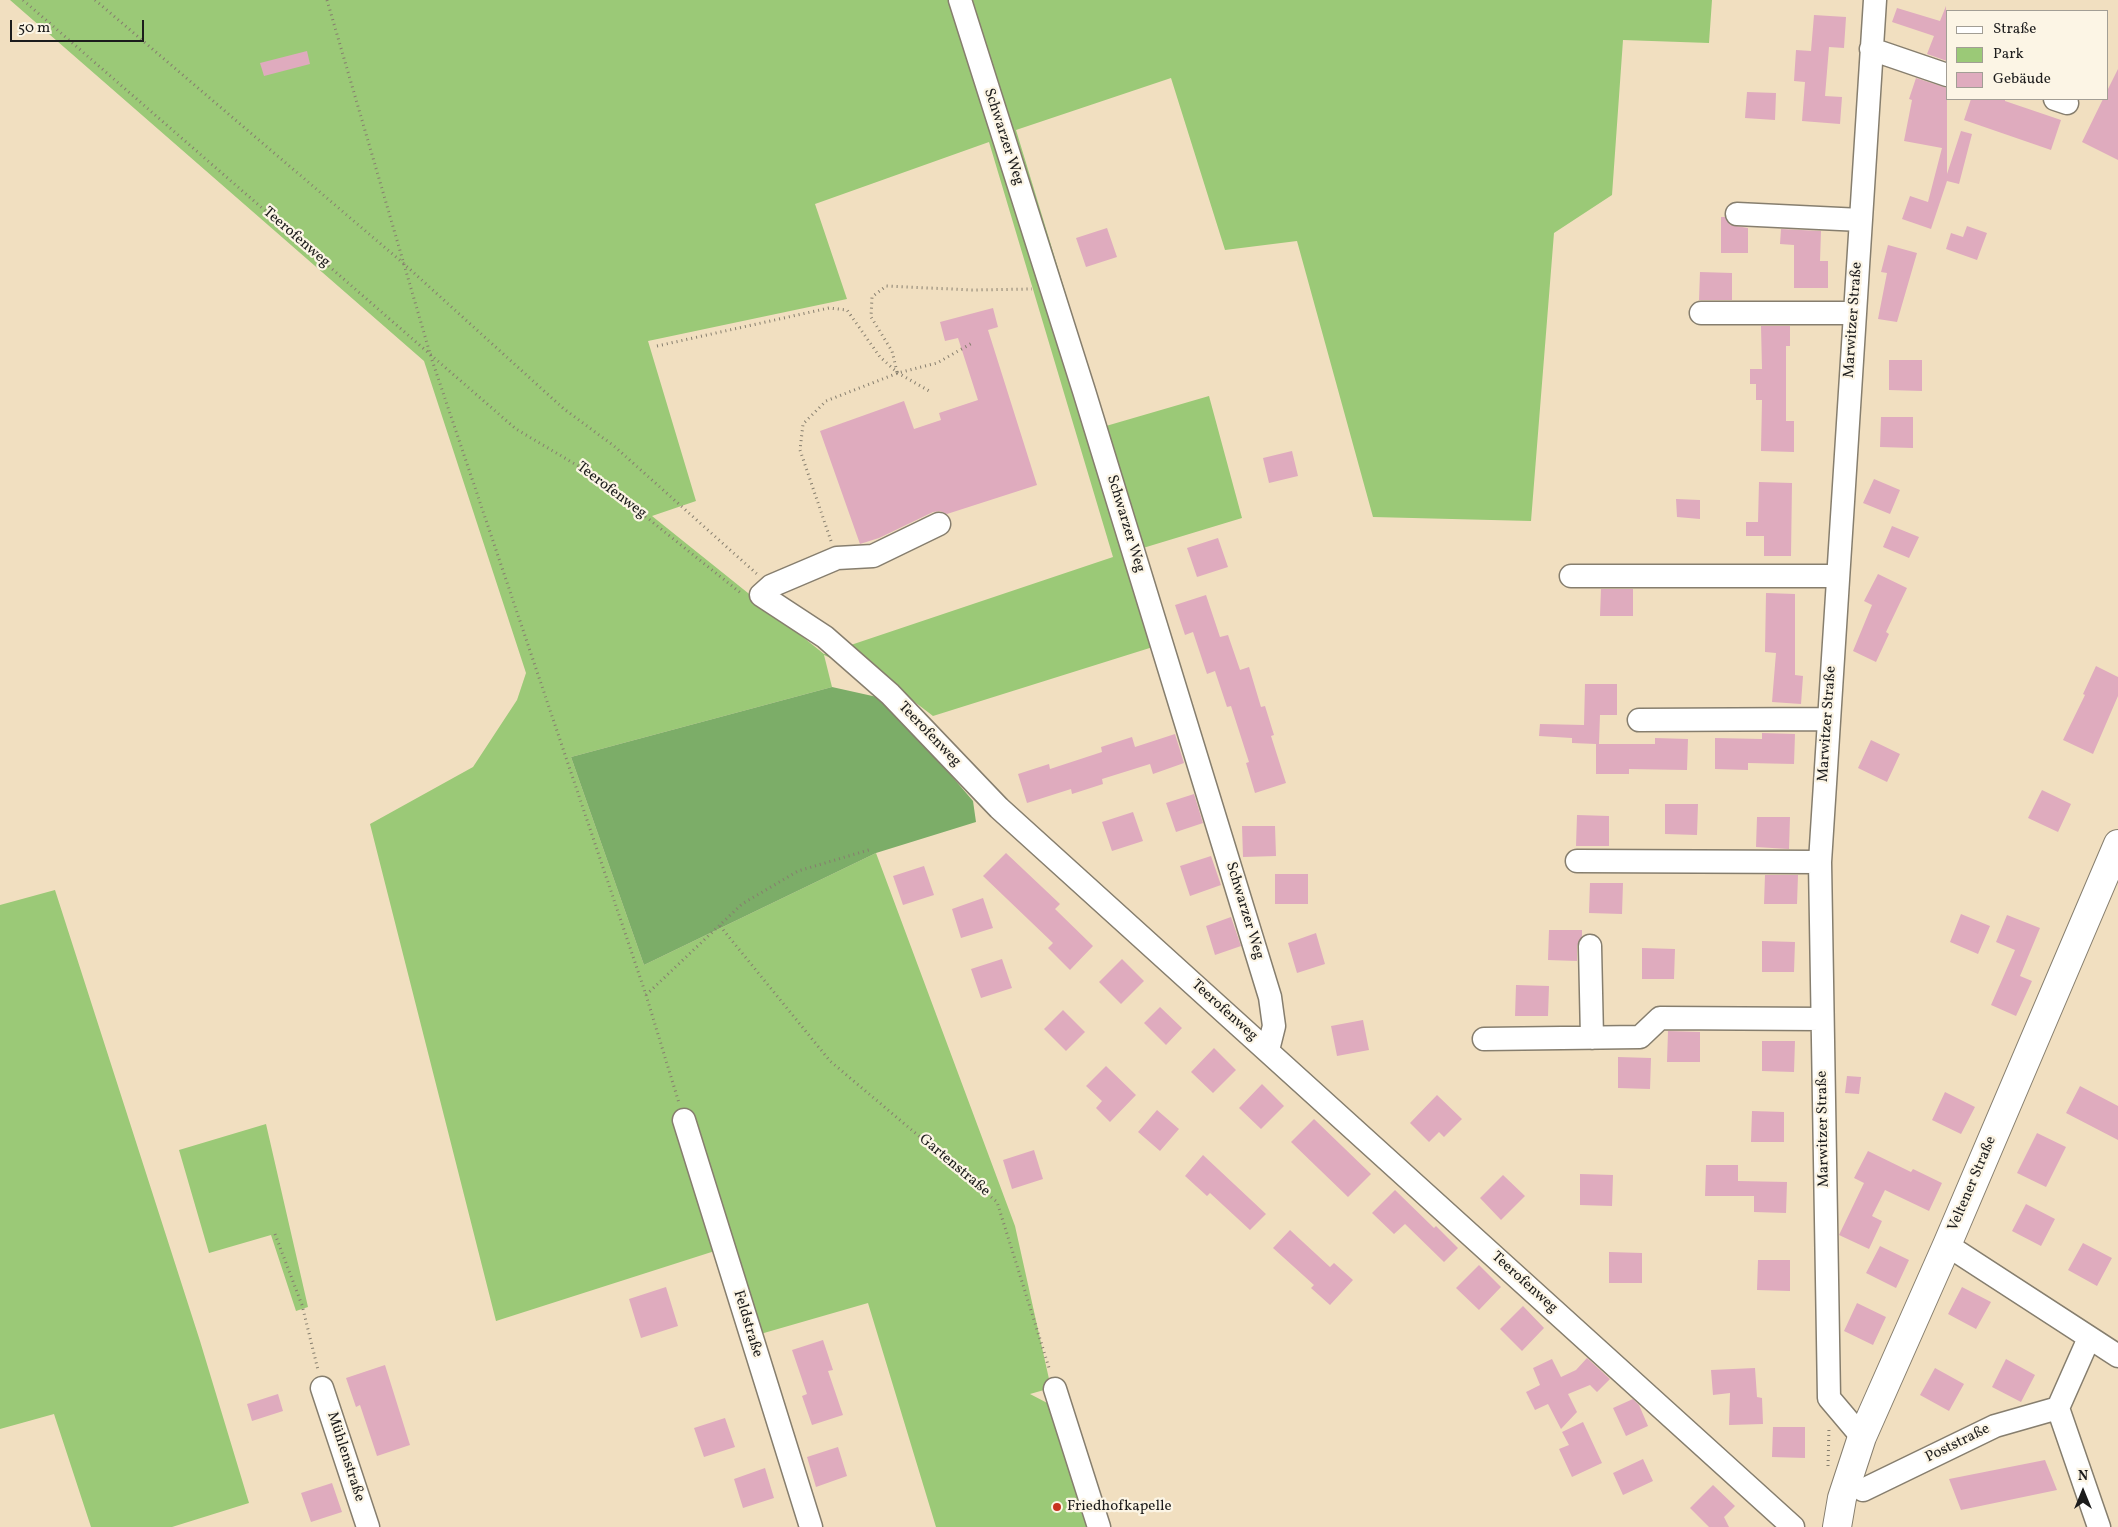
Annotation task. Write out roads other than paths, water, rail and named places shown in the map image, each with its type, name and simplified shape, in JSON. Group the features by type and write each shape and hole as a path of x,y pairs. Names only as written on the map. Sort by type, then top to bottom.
{"main road":[{"name":"Veltener Straße","path":"1837,1527 1842,1498 1862,1437 1947,1245 2118,844"}],"street":[{"name":"Schwarzer Weg","path":"960,0 1270,998 1274,1026 1268,1050"},
{"name":"Marwitzer Straße","path":"1862,1437 1830,1398 1820,862 1874,0"},
{"path":"1871,49 1946,75"},
{"path":"1737,214 1860,220"},
{"path":"1701,314 1854,313"},
{"name":"Teerofenweg","path":"939,524 874,556 837,558 766,591 826,637 890,694 999,808 1793,1527"},
{"path":"1571,576 1838,576"},
{"path":"1639,720 1829,719"},
{"path":"1578,861 1820,862"},
{"path":"1590,946 1592,1038"},
{"path":"1484,1039 1640,1037 1660,1018 1822,1019"},
{"name":"Feldstraße","path":"684,1120 811,1527"},
{"path":"1947,1245 2118,1356"},
{"path":"2089,1338 2058,1408 2099,1527"},
{"name":"Mühlenstraße","path":"322,1388 368,1527"},
{"path":"1055,1389 1099,1527"},
{"name":"Poststraße","path":"1863,1490 1995,1426 2058,1408"}],"place":[{"name":"Friedhofkapelle","path":"1057,1507"}]}
